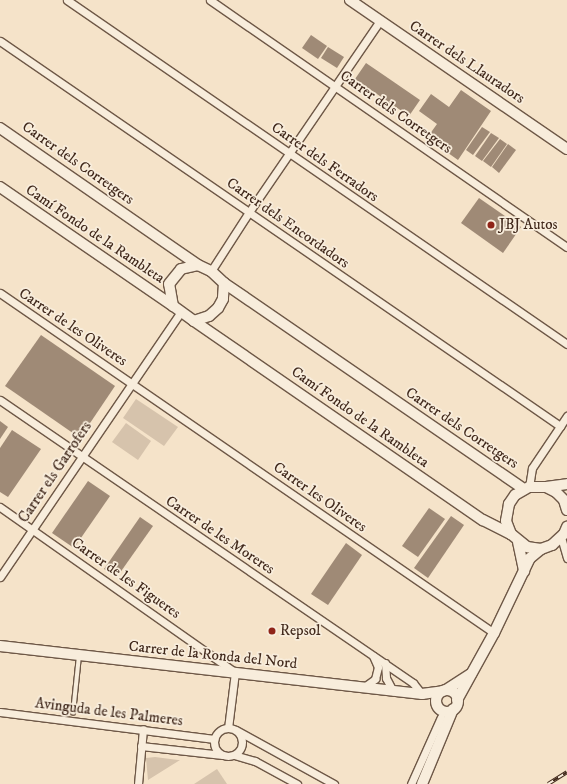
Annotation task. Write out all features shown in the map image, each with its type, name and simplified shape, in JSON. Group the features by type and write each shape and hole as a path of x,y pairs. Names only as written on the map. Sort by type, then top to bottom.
{"street":[{"name":"Carrer dels Ferradors","path":"68,0 567,344"},
{"name":"Carrer dels Corretgers","path":"210,0 567,247"},
{"name":"Carrer dels Llauradors","path":"350,0 567,149"},
{"path":"211,271 249,212 380,21"},
{"name":"Carrer dels Encordadors","path":"0,41 560,426"},
{"name":"Carrer dels Corretgers","path":"0,128 198,265"},
{"name":"Camí Fondo de la Rambleta","path":"0,187 173,306"},
{"path":"198,265 211,271 224,283 223,299 218,308 209,316 194,320 173,306 169,284 180,269 198,265"},
{"name":"Carrer dels Corretgers","path":"224,283 527,488"},
{"name":"Carrer de les Oliveres","path":"0,292 132,382"},
{"name":"Carrer els Garrofers","path":"0,577 181,312"},
{"name":"Camí Fondo de la Rambleta","path":"194,320 483,520 510,534 518,542"},
{"name":"Carrer les Oliveres","path":"132,382 494,633"},
{"name":"Carrer de les Moreres","path":"0,400 385,663 413,683 422,694"},
{"path":"527,488 532,468 567,416"},
{"path":"510,534 506,521 507,510 515,495 527,488 546,488 567,484"},
{"path":"546,488 564,500 567,509"},
{"name":"Carrer de les Figueres","path":"0,507 235,672"},
{"path":"422,784 442,731 525,573 530,558 541,549 552,545 561,537 567,527"},
{"path":"561,537 567,558"},
{"path":"518,542 525,573"},
{"path":"518,542 527,547 541,549"},
{"name":"Carrer de la Ronda del Nord","path":"0,646 422,694 444,691"},
{"path":"364,687 375,679 378,667 373,656"},
{"path":"385,663 386,678 393,691"},
{"path":"228,728 235,672"},
{"path":"442,731 437,696 473,673"},
{"path":"444,691 454,693 455,705"},
{"name":"Carrer de la Ronda del Nord","path":"422,694 439,710"},
{"path":"439,710 446,712 455,705"},
{"path":"411,784 439,710"},
{"name":"Avinguda de les Palmeres","path":"0,712 214,739"},
{"path":"297,784 255,761 234,754 225,756 217,751 214,739 219,731 228,728 236,730 334,784"},
{"path":"138,784 143,729"},
{"path":"234,754 241,745 241,738 236,730"},
{"name":"Avinguda de les Palmeres","path":"141,746 225,756"}],"lane":[{"path":"73,713 79,655"}],"shaded area":[{"path":"136,399 178,427 164,446 123,418"},
{"path":"126,423 151,441 138,460 112,442"},
{"path":"155,757 180,760 148,780 146,758"},
{"path":"217,769 227,784 194,784"}],"building":[{"path":"311,35 327,46 318,59 302,48"},
{"path":"328,47 344,57 337,68 321,58"},
{"path":"366,63 420,100 409,116 355,79"},
{"path":"461,90 491,111 458,160 427,138 437,124 419,111 431,94 449,107"},
{"path":"482,127 490,132 473,155 466,150"},
{"path":"491,133 499,138 482,161 475,156"},
{"path":"500,139 507,144 491,167 483,161"},
{"path":"508,144 516,150 499,173 492,167"},
{"name":"JBJ Autos","path":"479,198 521,227 503,253 461,223"},
{"path":"41,335 115,386 80,438 5,386"},
{"path":"0,421 8,427 0,439"},
{"path":"12,430 41,449 8,497 0,492 0,448"},
{"path":"88,481 110,496 74,548 52,533"},
{"path":"429,508 445,519 418,557 402,546"},
{"path":"451,516 464,525 428,578 414,568"},
{"path":"140,517 153,526 117,577 104,569"},
{"path":"346,543 362,555 328,605 311,594"}],"railway":[{"path":"548,784 567,772"}],"place":[{"name":"JBJ Autos","path":"491,225"},
{"name":"Repsol","path":"272,631"}]}
